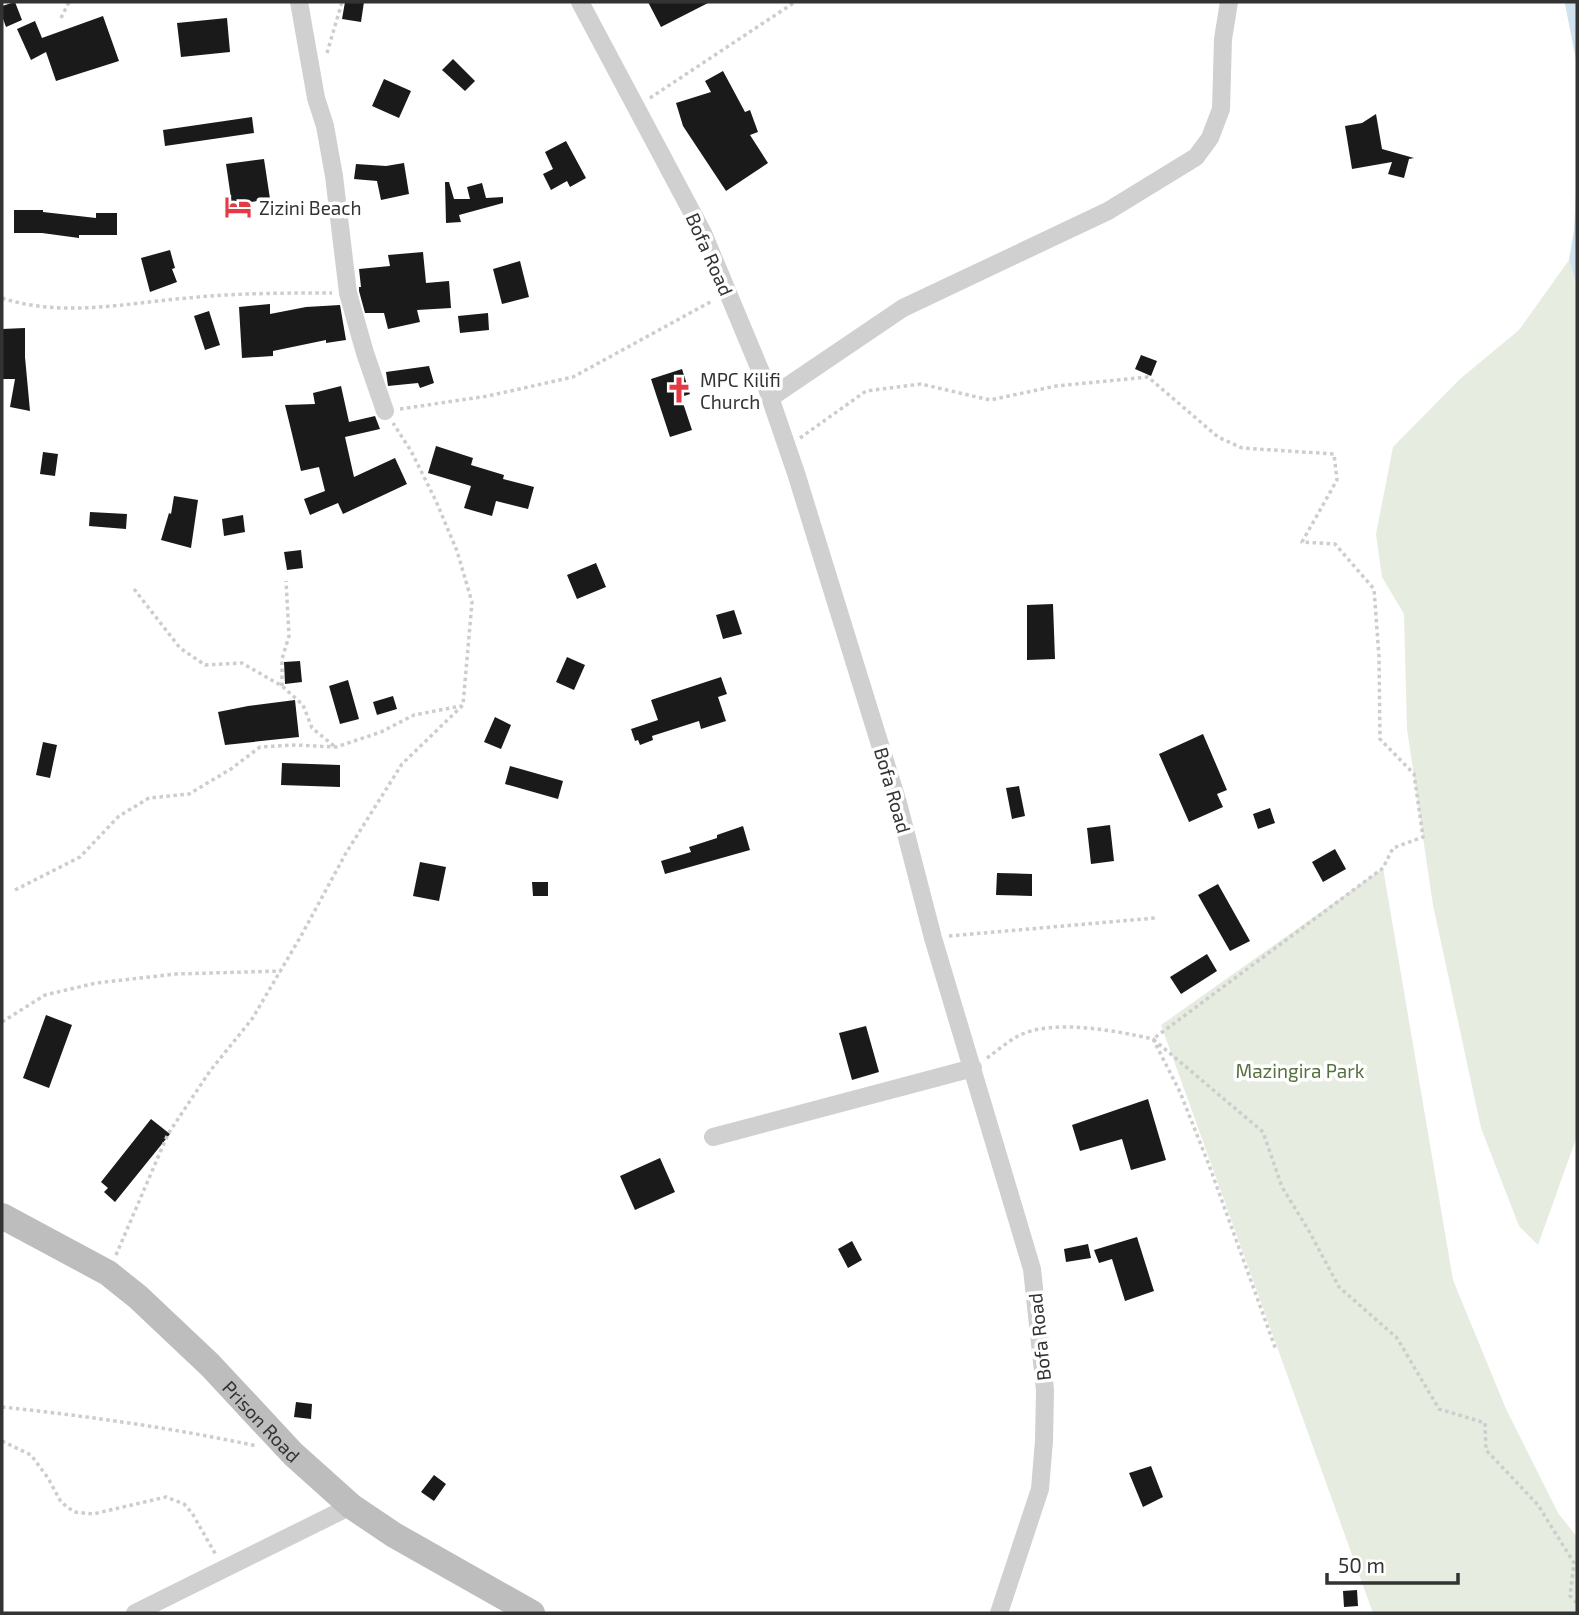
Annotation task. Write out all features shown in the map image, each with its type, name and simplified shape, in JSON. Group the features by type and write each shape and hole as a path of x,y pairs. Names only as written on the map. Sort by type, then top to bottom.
{"street":[{"path":"299,2 316,98 325,126 334,176 348,293 385,411"},
{"name":"Bofa Road","path":"580,2 703,233 770,398 898,803 933,938 1032,1269 1045,1390 1040,1489 999,1613"},
{"path":"770,398 904,308 1108,211 1196,157 1210,138 1221,109 1223,39 1229,2"},
{"path":"713,1137 973,1068"},
{"name":"Prison Road","path":"2,1216 108,1273 138,1297 210,1364 293,1454 351,1506 394,1535 532,1613"},
{"path":"135,1613 351,1506"}],"path":[{"path":"61,18 69,2"},
{"path":"637,107 794,2"},
{"path":"2,298 26,306 78,309 252,292 348,293"},
{"path":"108,1273 168,1134 210,1070 252,1019 346,853 402,764 463,705 472,602 457,551 436,501 411,451 385,411 488,396 573,377 728,293"},
{"path":"787,447 866,391 921,384 990,400 1056,386 1148,377 1219,437 1242,448 1334,454 1337,480 1302,542 1335,544 1374,589 1379,657 1380,739 1414,774 1423,837 1393,848 1383,868 1153,1039"},
{"path":"282,685 282,659 289,636 286,581"},
{"path":"134,589 180,648 205,665 242,663 282,685 303,705 312,727 336,747"},
{"path":"15,890 80,857 119,816 149,798 189,794 231,769 260,747 336,747 381,732 414,715 463,705"},
{"path":"933,938 1155,918"},
{"path":"2,1022 45,995 96,984 176,974 281,971"},
{"path":"973,1068 1019,1035 1056,1027 1112,1031 1153,1039 1263,1132 1282,1187 1339,1287 1396,1338 1439,1409 1485,1423 1486,1450 1538,1505 1574,1563 1570,1596 1577,1602"},
{"path":"1153,1039 1180,1091 1276,1350"},
{"path":"2,1407 63,1413 218,1438 293,1454"},
{"path":"2,1441 31,1455 61,1502 74,1512 93,1514 166,1497 184,1504 224,1569"}],"green space":[{"path":"1569,260 1577,286 1577,1136 1538,1245 1519,1226 1481,1128 1433,905 1407,729 1404,614 1382,577 1376,534 1393,447 1460,379 1519,330"},
{"name":"Mazingira Park","path":"1383,868 1453,1280 1506,1409 1558,1513 1577,1537 1577,1613 1373,1613 1161,1025"}],"water":[{"path":"1577,2 1577,65 1565,4"},
{"path":"1577,172 1577,286 1569,260 1574,230"}],"building":[{"path":"15,2 22,20 6,27 2,6"},
{"path":"345,2 364,2 361,22 342,19"},
{"path":"648,2 710,2 661,27"},
{"path":"103,16 119,61 56,81 46,52 31,60 17,29 35,21 42,38"},
{"path":"227,18 230,52 181,57 177,23"},
{"path":"453,59 475,81 465,91 442,70"},
{"path":"723,71 745,112 750,110 758,132 750,135 768,163 726,191 683,126 676,103 711,92 705,81"},
{"path":"384,79 411,91 399,118 372,106"},
{"path":"1376,114 1382,149 1414,158 1409,159 1404,178 1388,174 1392,162 1352,169 1345,126 1362,123"},
{"path":"252,117 254,133 165,146 163,130"},
{"path":"566,141 586,178 570,187 567,181 551,190 543,174 553,169 545,152"},
{"path":"264,159 270,199 232,205 226,164"},
{"path":"404,163 409,194 381,200 377,181 354,179 356,164 386,166"},
{"path":"445,182 449,182 454,199 470,199 467,187 482,183 486,198 503,197 503,203 459,215 461,222 446,223"},
{"path":"14,210 43,210 96,218 96,213 117,213 117,235 79,235 79,238 42,233 14,233"},
{"path":"170,250 175,268 172,269 177,282 150,292 141,258"},
{"path":"423,252 426,283 449,281 451,308 417,310 420,322 388,329 384,313 365,313 359,291 359,269 390,266 388,255"},
{"path":"520,261 529,297 502,304 493,269"},
{"path":"270,304 270,314 306,307 340,305 346,340 326,343 326,340 273,351 273,356 242,358 239,307"},
{"path":"209,311 220,345 205,350 194,316"},
{"path":"488,313 489,330 460,333 458,316"},
{"path":"25,328 30,411 10,407 15,379 2,379 2,329"},
{"path":"1141,355 1157,361 1151,376 1135,369"},
{"path":"429,366 434,383 420,388 418,383 388,386 386,372"},
{"path":"682,369 690,394 681,397 692,430 670,437 651,379"},
{"path":"341,386 349,422 375,416 380,429 345,437 354,477 395,458 407,484 343,514 338,503 310,515 304,499 325,491 319,467 301,471 285,405 315,404 313,393"},
{"path":"436,446 473,458 471,465 504,475 503,479 534,487 528,509 496,501 492,516 464,508 471,486 428,473"},
{"path":"43,452 58,454 55,476 40,474"},
{"path":"174,496 198,500 191,548 161,540 169,513 171,514"},
{"path":"90,512 127,514 126,529 89,526"},
{"path":"243,515 245,532 224,536 222,519"},
{"path":"301,550 303,568 287,570 284,552"},
{"path":"596,563 606,587 577,599 567,575"},
{"path":"1053,604 1055,659 1027,660 1027,605"},
{"path":"734,610 742,634 723,639 716,615"},
{"path":"567,657 585,665 574,690 556,682"},
{"path":"300,661 302,682 285,684 284,662"},
{"path":"721,677 727,694 718,697 726,721 701,729 699,721 652,736 653,740 640,745 638,740 635,741 631,729 658,720 651,700"},
{"path":"348,680 359,719 340,724 329,686"},
{"path":"393,696 397,709 377,715 373,702"},
{"path":"295,700 299,737 225,745 218,712"},
{"path":"495,717 511,725 501,749 484,742"},
{"path":"1203,734 1227,790 1217,794 1223,807 1189,822 1159,754"},
{"path":"43,742 57,745 50,778 36,775"},
{"path":"282,763 340,765 340,787 281,785"},
{"path":"510,766 563,781 558,799 505,784"},
{"path":"1019,786 1025,816 1012,819 1006,788"},
{"path":"1270,808 1275,823 1258,829 1253,814"},
{"path":"1110,825 1114,861 1091,864 1087,828"},
{"path":"743,826 750,850 665,874 661,861 691,852 689,847"},
{"path":"1335,849 1346,869 1323,882 1312,862"},
{"path":"420,862 446,867 439,901 413,896"},
{"path":"997,873 1032,874 1032,896 996,895"},
{"path":"532,882 548,882 548,896 533,896"},
{"path":"1218,884 1250,941 1230,951 1198,895"},
{"path":"1207,954 1217,971 1181,994 1170,977"},
{"path":"46,1015 72,1025 49,1088 23,1078"},
{"path":"866,1026 879,1072 852,1080 839,1033"},
{"path":"1148,1099 1166,1160 1131,1170 1122,1139 1080,1151 1072,1125"},
{"path":"151,1119 170,1134 115,1202 104,1192 108,1188 101,1182"},
{"path":"660,1158 675,1192 635,1210 620,1176"},
{"path":"1137,1237 1154,1291 1125,1301 1112,1259 1099,1263 1094,1250"},
{"path":"852,1241 862,1260 848,1268 838,1249"},
{"path":"1088,1244 1091,1258 1066,1262 1064,1249"},
{"path":"296,1402 312,1404 311,1419 294,1417"},
{"path":"1151,1466 1163,1497 1143,1507 1129,1473"},
{"path":"434,1475 446,1484 434,1501 421,1492"},
{"path":"1357,1590 1358,1606 1344,1607 1343,1591"}],"place":[{"name":"Zizini Beach","path":"238,207"},
{"name":"MPC Kilifi Church","path":"679,390"}]}
